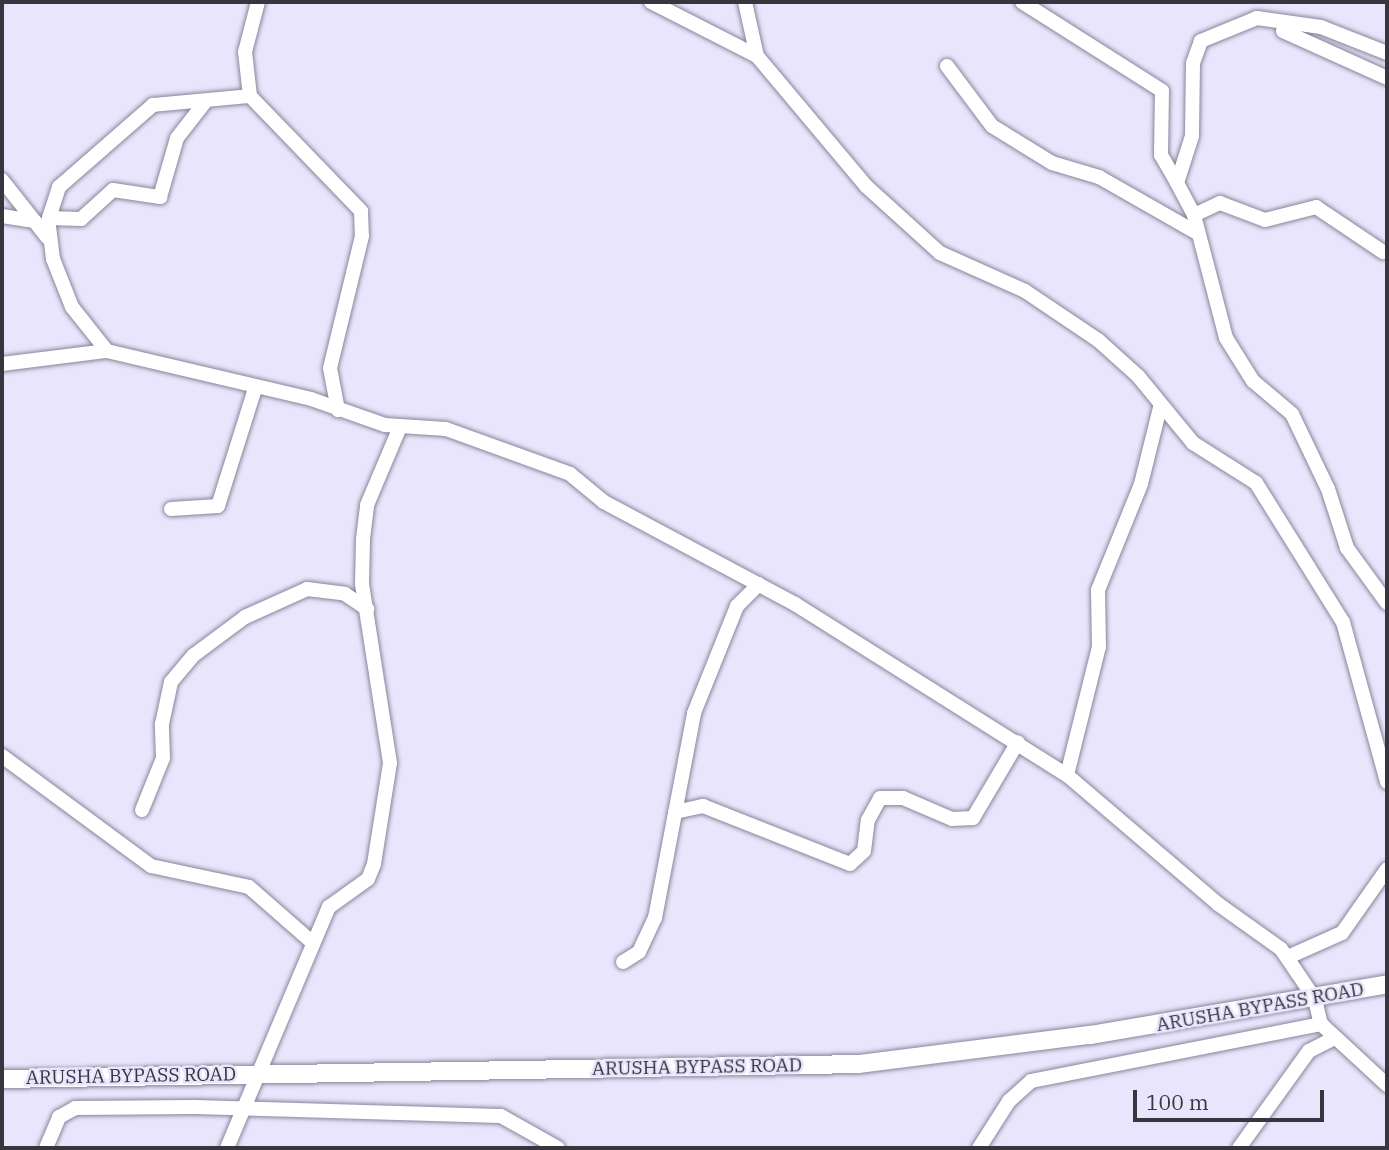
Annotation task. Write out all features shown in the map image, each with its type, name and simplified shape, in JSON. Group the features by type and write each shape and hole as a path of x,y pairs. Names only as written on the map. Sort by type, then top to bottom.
{"main road":[{"name":"ARUSHA BYPASS ROAD","path":"2,1079 859,1063 1315,999 1387,984"}],"street":[{"path":"258,2 245,52 250,96 362,211 362,236 330,368 338,410"},
{"path":"651,2 757,57 866,186 940,253 1044,301 1111,350 1193,443 1245,474 1270,499 1343,622 1387,776"},
{"path":"745,2 757,57"},
{"path":"1022,2 1162,91 1161,155 1194,215 1231,349 1253,381 1292,414 1328,489 1346,548 1387,603"},
{"path":"1177,183 1192,136 1193,63 1201,41 1257,18 1321,27 1387,53"},
{"path":"1283,32 1387,78"},
{"path":"947,66 992,126 1052,163 1099,177 1197,233"},
{"path":"42,220 75,167 144,111 170,101 205,102 250,96"},
{"path":"2,216 42,220 81,219 113,190 160,197 177,138 205,102"},
{"path":"2,180 42,220 72,307 107,351"},
{"path":"1194,215 1220,204 1265,220 1316,207 1383,252"},
{"path":"2,364 107,351 400,427 460,432 570,474 614,508 759,584 1068,775 1288,957 1315,999 1321,1024 1387,1085"},
{"path":"171,509 218,506 255,389"},
{"path":"1068,775 1099,647 1098,590 1141,484 1160,408"},
{"path":"227,1148 329,907 371,874 387,798 387,730 367,610 365,515 400,427"},
{"path":"623,962 639,952 652,927 694,713 737,607 759,584"},
{"path":"142,810 163,758 162,724 171,682 194,655 245,617 307,589 345,594 367,610"},
{"path":"676,812 703,806 850,864 864,851 868,820 880,798 903,798 952,819 973,818 1018,743"},
{"path":"4,761 151,866 249,887 313,943"},
{"path":"1288,957 1342,933 1387,869"},
{"path":"979,1148 1009,1101 1031,1081 1321,1024"},
{"path":"1239,1148 1309,1051 1335,1038"},
{"path":"46,1148 59,1117 75,1108 501,1116 558,1148"}]}
